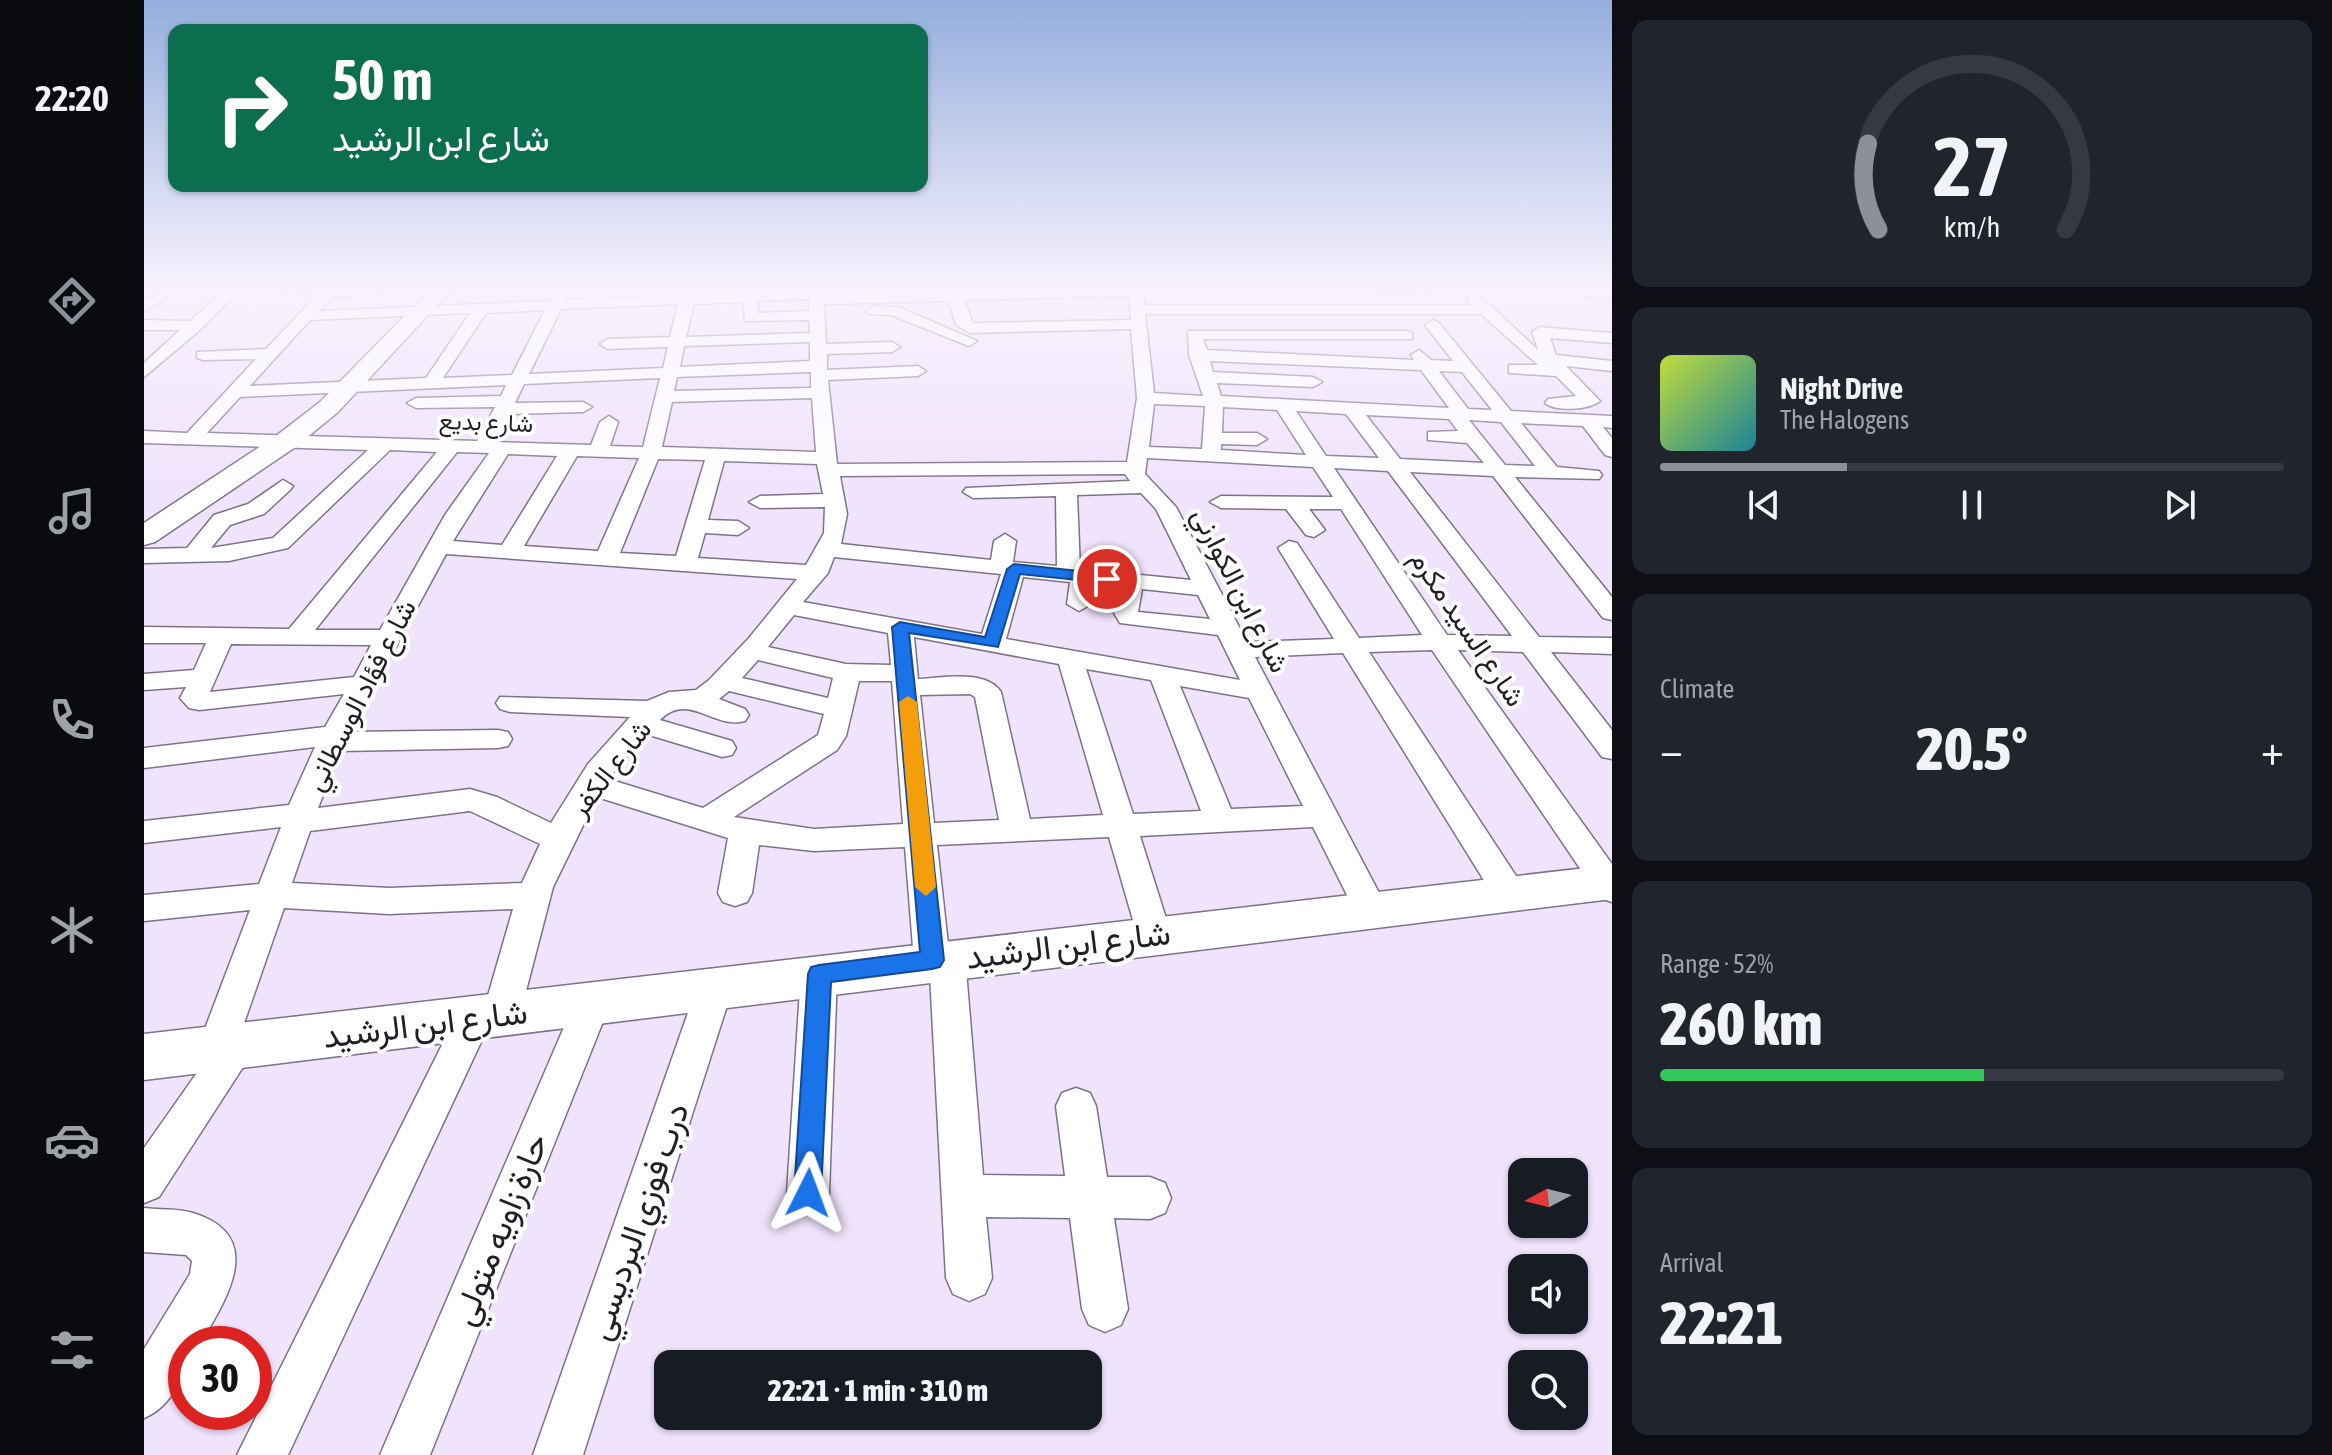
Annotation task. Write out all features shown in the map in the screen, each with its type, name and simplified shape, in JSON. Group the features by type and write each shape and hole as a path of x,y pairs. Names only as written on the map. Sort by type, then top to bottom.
{"street":[{"path":"144,372 163,355"},
{"path":"203,355 210,355"},
{"path":"192,438 269,355"},
{"path":"148,530 275,449 350,387 380,355"},
{"path":"431,383 450,355"},
{"name":"شارع فؤاد الوسطاني","path":"144,1183 228,1046 299,818 332,738 493,448 505,405 530,355"},
{"path":"595,382 604,355"},
{"path":"606,558 651,453 676,355"},
{"path":"783,355 871,382 918,371"},
{"path":"819,355 835,532 823,561"},
{"path":"235,392 518,379 667,385 771,376 858,355"},
{"path":"1139,469 1146,398 1140,355"},
{"path":"1198,355 1214,404 1211,448"},
{"path":"1305,355 1323,406"},
{"path":"1339,355 1358,361 1467,367"},
{"path":"1420,355 1472,437 1612,613"},
{"path":"1457,355 1551,473"},
{"path":"1540,355 1591,402 1547,403"},
{"path":"1549,355 1554,367"},
{"path":"1358,361 1386,409"},
{"path":"667,385 819,364"},
{"path":"1515,369 1612,366"},
{"path":"1554,367 1612,383"},
{"path":"1205,377 1313,382"},
{"path":"1146,398 1214,404 1599,417 1612,451"},
{"path":"412,403 583,407"},
{"name":"شارع السيد مكرم","path":"1282,404 1439,642 1611,884"},
{"path":"1351,408 1612,750"},
{"path":"598,452 609,422"},
{"path":"1435,436 1472,437"},
{"path":"144,437 192,438 275,449"},
{"path":"973,492 1066,490 1211,448 1257,439"},
{"path":"296,637 451,447"},
{"name":"شارع بديع","path":"275,449 377,452 451,447 716,455 827,464 1139,469"},
{"path":"1211,448 1320,461 1592,475"},
{"path":"509,552 570,451"},
{"path":"144,556 229,554 280,543 377,452"},
{"path":"685,564 716,455"},
{"name":"شارع ابن الكوارني","path":"1139,469 1165,507 1209,589 1371,910"},
{"path":"193,555 222,520 256,509 283,486"},
{"path":"1484,489 1513,490"},
{"path":"1066,490 1079,604"},
{"path":"760,502 834,500"},
{"path":"1221,502 1347,503"},
{"path":"1253,502 1265,523"},
{"path":"1292,502 1314,530"},
{"path":"696,526 738,528"},
{"path":"992,644 1008,568 1005,541"},
{"path":"438,547 685,564 823,561 1008,568 1209,589"},
{"path":"1289,548 1510,894"},
{"name":"شارع الكفر","path":"262,1455 488,1016 557,839 590,784 648,716 669,701 705,696 722,681 788,607 823,561"},
{"path":"1132,581 1126,613 1129,618 1232,639 1350,645 1439,642 1612,646"},
{"path":"788,607 1260,692"},
{"path":"900,627 921,835 940,959 964,1196 969,1278"},
{"path":"144,635 388,638"},
{"path":"222,636 194,698 199,702 362,684"},
{"path":"749,650 848,673 985,689 989,695 1017,830"},
{"path":"1070,658 1154,934"},
{"path":"706,821 827,743 848,673"},
{"path":"1162,674 1220,821"},
{"path":"144,682 204,677"},
{"path":"722,681 839,709"},
{"path":"690,698 735,715"},
{"path":"510,703 648,716 700,749"},
{"path":"144,758 332,738 498,739"},
{"path":"590,784 745,832 814,840 1323,816"},
{"path":"144,832 470,800 486,804 557,839"},
{"path":"735,893 745,832"},
{"name":"شارع ابن الرشيد","path":"144,1057 940,959 1611,884"},
{"path":"144,908 273,895 389,901 533,895"},
{"path":"808,1193 819,974"},
{"name":"درب فوزي البرديسي","path":"558,1455 715,987"},
{"name":"حارة زاويه متولي","path":"405,1455 592,1004"},
{"path":"1076,1106 1105,1309"},
{"path":"964,1196 1150,1198"},
{"path":"144,1230 191,1234 207,1243 215,1259 212,1281 144,1394"}],"slow traffic":[{"path":"908,702 926,887"}],"route":[{"path":"808,1193 819,974 932,960 900,627 992,644 1014,569 1107,579"}]}
